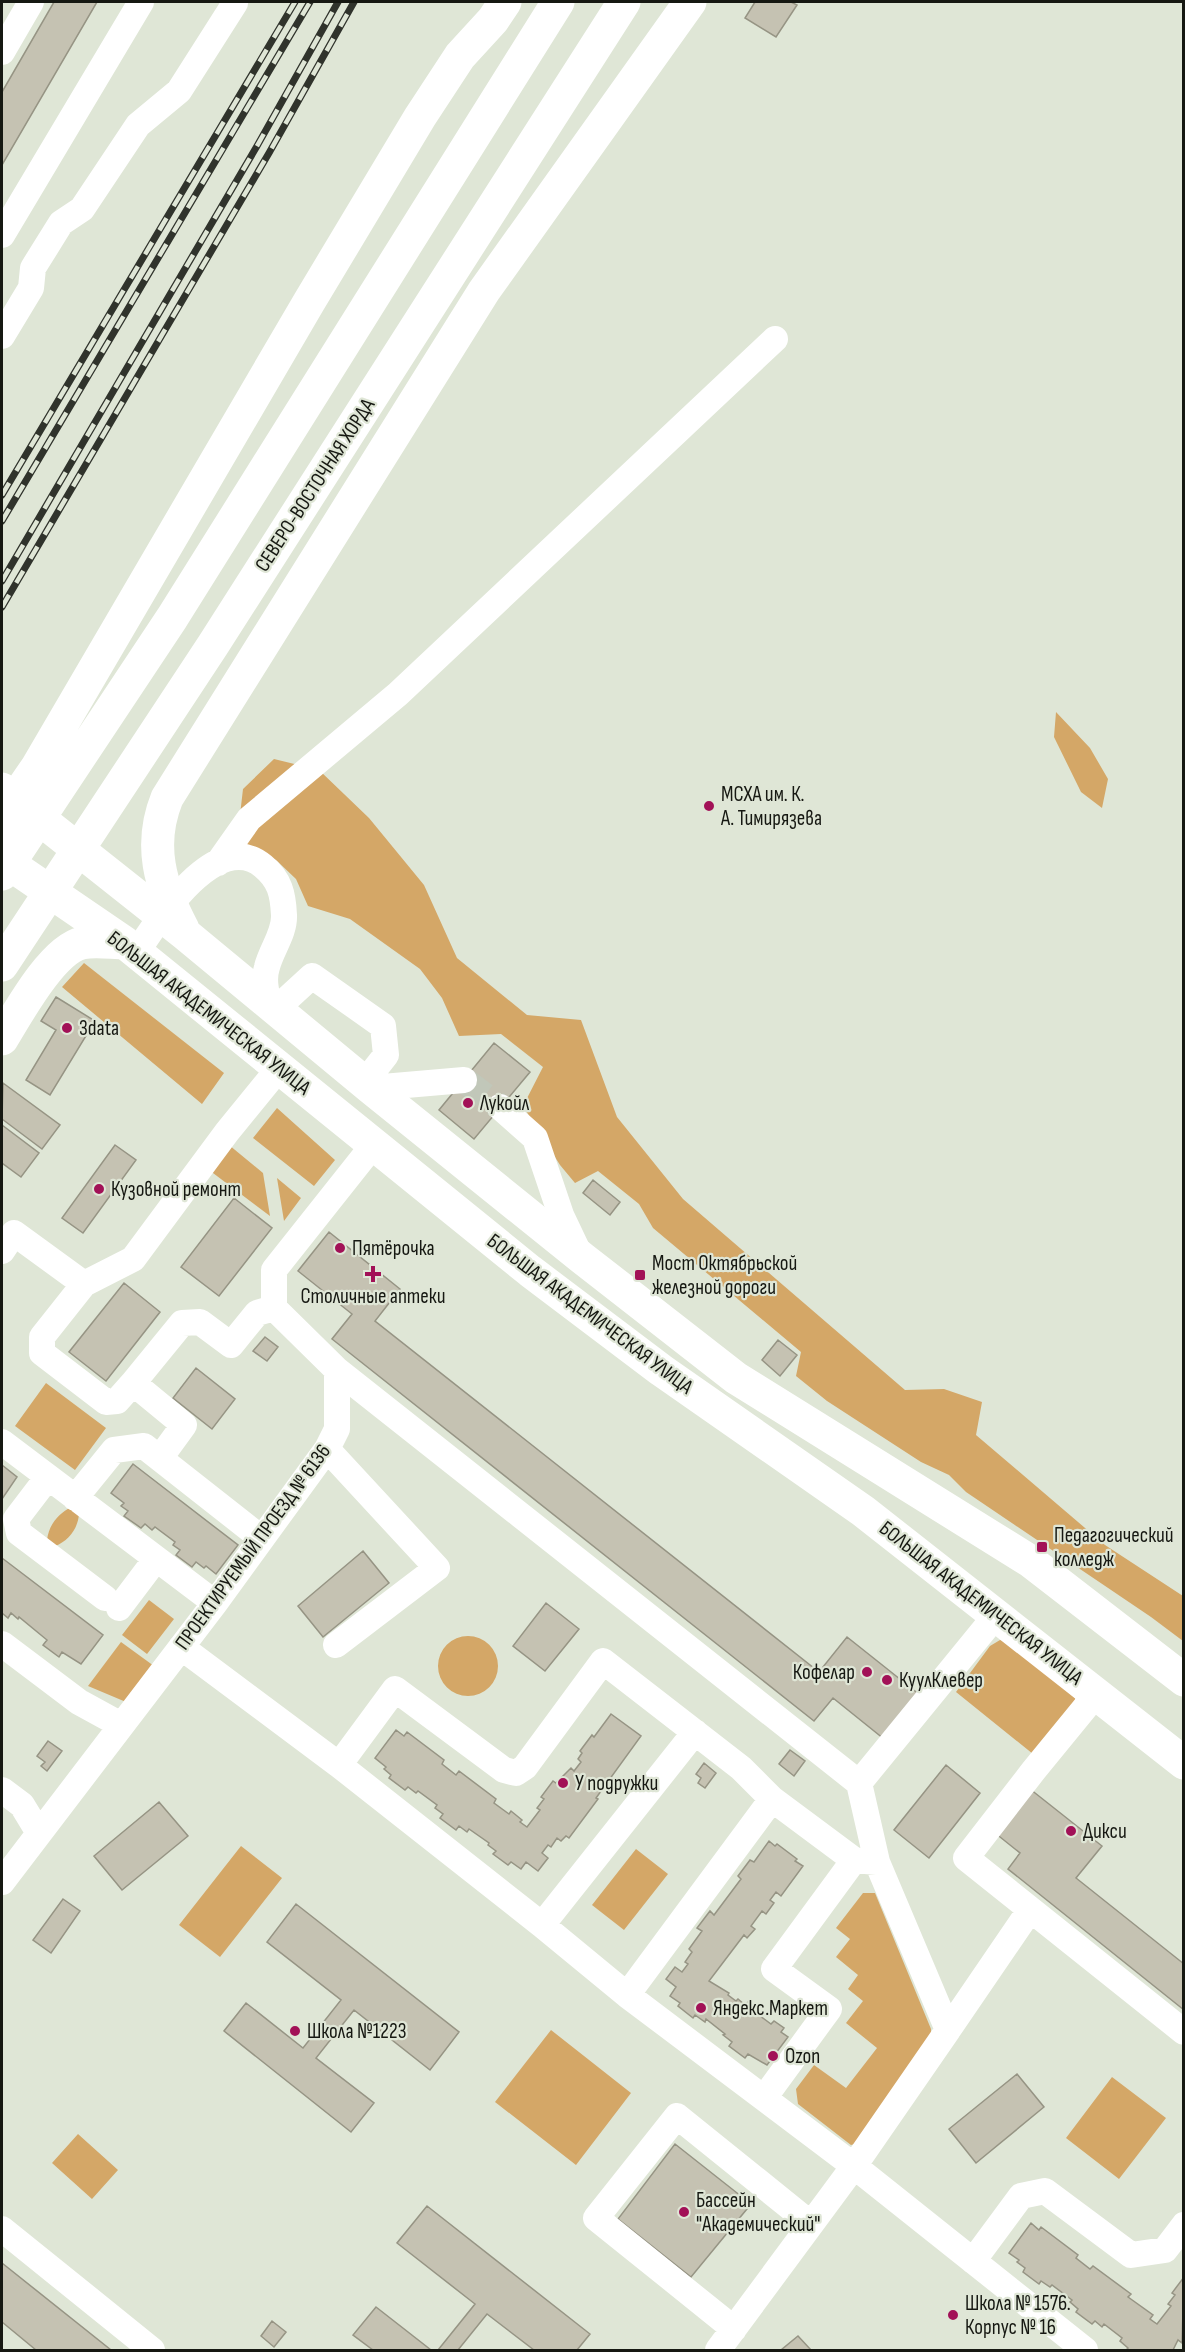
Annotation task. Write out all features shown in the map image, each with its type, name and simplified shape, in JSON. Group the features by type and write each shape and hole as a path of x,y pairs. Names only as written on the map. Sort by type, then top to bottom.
{"main road":[{"path":"460,56 482,2"},
{"path":"2,860 8,794 37,767 420,117 460,56 493,20 505,2"},
{"path":"2,860 172,618 558,2"},
{"name":"СЕВЕРО-ВОСТОЧНАЯ ХОРДА","path":"2,965 213,645 624,2"},
{"path":"172,918 156,841 160,816 167,798 484,291 690,2"},
{"path":"484,291 658,70 707,2"},
{"name":"БОЛЬШАЯ АКАДЕМИЧЕСКАЯ УЛИЦА","path":"8,794 172,918 367,1086 736,1378 1030,1561 1184,1680"},
{"name":"БОЛЬШАЯ АКАДЕМИЧЕСКАЯ УЛИЦА","path":"2,860 131,948 530,1271 661,1371 863,1511 1184,1763"},
{"path":"2,1039 53,962 69,948 84,943 131,948"}],"street":[{"path":"2,52 31,2"},
{"path":"2,235 141,2"},
{"path":"2,336 31,288 33,268 61,223 82,209 138,125 179,91 235,3"},
{"path":"131,948 172,918 194,879 218,862 249,819 398,694 775,339"},
{"path":"218,862 238,857 257,861 273,874 282,891 284,918 267,967 265,984 272,1006 312,976 383,1026 386,1055 367,1086"},
{"path":"274,1308 257,1313 231,1345 200,1322 182,1323 117,1401 106,1402 42,1353 42,1337 84,1284 133,1259 227,1132 280,1067"},
{"path":"367,1086 464,1080"},
{"path":"500,1107 535,1138 561,1215 582,1258"},
{"path":"374,1144 274,1270 274,1308 337,1370 860,1783"},
{"path":"2,1251 14,1233 84,1284"},
{"name":"ПРОЕКТИРУЕМЫЙ ПРОЕЗД № 6136","path":"2,1882 215,1603 327,1449 337,1429 337,1370"},
{"path":"133,1383 184,1425 160,1458"},
{"path":"2,1442 215,1603"},
{"path":"75,1498 114,1450 144,1446 261,1538"},
{"path":"327,1449 437,1568 336,1645"},
{"path":"48,1477 16,1519 19,1533 112,1603 156,1558"},
{"path":"948,2030 866,1861 860,1783 997,1614"},
{"path":"2,1644 79,1702 120,1725"},
{"path":"181,1647 339,1765 542,1924 627,1995 854,2166 1085,2350"},
{"path":"339,1765 395,1689 504,1770 516,1773 525,1767 603,1661 741,1768 772,1799 866,1861"},
{"path":"1097,1693 966,1858 1184,2032"},
{"path":"542,1924 695,1732"},
{"path":"2,1790 22,1805 39,1833"},
{"path":"627,1995 772,1799"},
{"path":"764,2098 829,2009 774,1969 866,1861"},
{"path":"718,2350 854,2166 1030,1910"},
{"path":"734,2329 596,2218 676,2116 811,2224"},
{"path":"973,2261 1021,2196 1045,2191 1131,2255 1165,2250 1184,2225"},
{"path":"2,2229 152,2350"}],"shaded area":[{"path":"1056,712 1090,748 1108,779 1102,808 1081,792 1054,737"},
{"path":"274,759 319,770 369,818 424,885 457,958 527,1015 581,1020 617,1117 683,1199 905,1390 944,1389 982,1402 976,1435 1105,1545 1183,1596 1183,1641 966,1492 949,1475 921,1462 827,1401 796,1376 801,1352 653,1228 639,1204 598,1171 575,1183 560,1165 523,1106 543,1067 501,1034 459,1036 442,998 420,969 350,919 308,906 296,879 276,860 237,841 243,789"},
{"path":"84,963 224,1073 202,1104 62,987"},
{"path":"277,1108 335,1160 314,1186 253,1138"},
{"path":"229,1145 263,1173 270,1216 209,1170"},
{"path":"277,1178 301,1198 284,1221"},
{"path":"46,1383 106,1428 75,1470 15,1426"},
{"path":"71,1507 79,1514 77,1524 68,1537 55,1546 47,1540 52,1525 62,1513"},
{"path":"149,1600 174,1619 147,1654 122,1635"},
{"path":"468,1636 485,1641 493,1649 498,1666 493,1683 485,1691 468,1696 451,1691 443,1683 438,1666 443,1649 451,1641"},
{"path":"1000,1640 1008,1641 1075,1698 1075,1702 1033,1754 956,1692 990,1646"},
{"path":"121,1642 154,1666 126,1702 88,1686"},
{"path":"241,1846 282,1878 220,1957 179,1925"},
{"path":"636,1849 668,1874 624,1930 592,1905"},
{"path":"863,1893 875,1893 931,2029 931,2043 859,2143 851,2145 798,2104 796,2089 814,2065 846,2088 877,2048 846,2023 863,2001 848,1989 858,1975 836,1957 850,1939 836,1928"},
{"path":"551,2030 631,2093 576,2165 495,2102"},
{"path":"1112,2077 1166,2118 1119,2179 1066,2138"},
{"path":"78,2134 118,2170 92,2199 52,2163"}],"building":[{"path":"54,2 97,2 2,165 2,92"},
{"path":"755,2 791,2 797,5 776,37 745,18"},
{"path":"56,997 95,1021 50,1095 26,1080 56,1030 41,1021"},
{"path":"494,1043 530,1072 474,1139 439,1110"},
{"path":"3,1083 60,1125 42,1149 2,1119"},
{"path":"2,1125 39,1153 21,1177 2,1163"},
{"name":"Кузовной ремонт","path":"115,1145 136,1160 83,1233 62,1218"},
{"path":"593,1180 620,1202 610,1215 583,1193"},
{"path":"234,1198 272,1228 219,1296 181,1267"},
{"path":"329,1232 400,1289 375,1321 819,1672 847,1637 920,1695 884,1739 833,1698 814,1721 332,1339 352,1314 298,1271"},
{"path":"124,1283 160,1312 106,1381 69,1352"},
{"path":"265,1337 278,1347 267,1361 253,1351"},
{"path":"778,1340 797,1355 780,1376 762,1360"},
{"path":"196,1368 235,1399 212,1429 173,1398"},
{"path":"133,1464 238,1545 216,1574 196,1562 192,1567 176,1555 180,1550 173,1545 175,1542 155,1527 152,1530 145,1524 141,1528 124,1516 128,1511 121,1506 124,1503 111,1493"},
{"path":"2,1465 17,1477 2,1499"},
{"path":"363,1551 389,1583 323,1637 298,1606"},
{"path":"2,1558 103,1635 81,1664 62,1652 59,1657 43,1645 47,1640 19,1617 18,1619 11,1613 8,1618 2,1613"},
{"path":"546,1603 579,1629 545,1671 513,1646"},
{"path":"611,1714 641,1736 569,1838 566,1836 561,1841 557,1838 551,1847 548,1845 542,1853 548,1858 538,1871 526,1862 521,1869 511,1862 508,1865 493,1854 496,1851 488,1845 489,1843 469,1829 467,1832 459,1826 456,1830 440,1818 443,1814 435,1808 437,1805 418,1791 416,1793 408,1787 405,1790 389,1778 391,1775 384,1769 386,1767 375,1758 396,1730 404,1736 407,1732 444,1760 442,1764 456,1775 459,1771 496,1799 494,1803 509,1814 511,1811 527,1827 540,1810 537,1808 544,1799 541,1797 553,1781 556,1783 571,1768 574,1771 581,1762 578,1759 582,1753 580,1751"},
{"path":"48,1741 62,1751 47,1771 41,1766 45,1762 37,1756"},
{"path":"790,1750 805,1761 794,1776 779,1764"},
{"path":"704,1763 716,1773 705,1788 698,1783 701,1778 696,1774"},
{"path":"946,1765 980,1793 929,1858 894,1830"},
{"path":"1030,1789 1102,1846 1076,1878 1184,1964 1184,2010 1008,1869 1020,1853 995,1833"},
{"path":"159,1802 188,1836 122,1890 94,1856"},
{"path":"769,1841 775,1846 777,1844 803,1866 781,1896 776,1892 770,1900 774,1903 766,1914 762,1911 751,1926 755,1929 747,1938 744,1935 709,1981 729,1993 728,1995 736,2001 738,1999 745,2005 748,2002 758,2010 756,2013 771,2024 774,2021 784,2028 781,2032 788,2037 767,2065 748,2054 745,2058 729,2046 732,2042 723,2035 725,2034 706,2019 705,2022 695,2015 693,2018 678,2006 680,2003 670,1996 676,1987 666,1979 675,1967 682,1972 688,1964 685,1962 692,1952 689,1949 702,1931 697,1928 710,1911 714,1915 741,1879 738,1876 750,1860 754,1862"},
{"path":"63,1899 80,1911 51,1953 33,1940"},
{"path":"296,1904 459,2032 430,2070 354,2010 316,2058 374,2103 351,2132 224,2031 246,2003 303,2048 341,2000 267,1942"},
{"path":"1017,2074 1044,2107 976,2163 949,2129"},
{"name":"Бассейн \"Академический\"","path":"675,2144 751,2204 691,2277 618,2219"},
{"path":"427,2206 590,2334 577,2350 534,2350 487,2314 458,2350 438,2350 475,2304 397,2243"},
{"path":"1031,2223 1039,2230 1041,2227 1078,2255 1076,2258 1090,2269 1093,2266 1131,2294 1128,2297 1153,2315 1150,2319 1157,2324 1171,2306 1168,2304 1175,2295 1172,2293 1184,2277 1182,2343 1178,2340 1173,2350 1126,2350 1128,2348 1120,2341 1122,2338 1104,2324 1102,2327 1095,2321 1092,2324 1076,2312 1078,2309 1070,2302 1072,2300 1052,2285 1050,2287 1041,2281 1039,2284 1023,2272 1025,2268 1009,2253"},
{"path":"2,2263 111,2350 36,2350 2,2322"},
{"path":"376,2307 431,2350 373,2350 353,2335"},
{"path":"272,2321 286,2332 274,2347 261,2336"},
{"path":"798,2336 811,2350 781,2350"}],"tunnel":[{"path":"464,1080 500,1107"}],"railway":[{"path":"2,495 295,2"},
{"path":"2,521 310,2"},
{"path":"2,581 257,146 338,2"},
{"path":"2,607 269,153 354,2"}],"place":[{"name":"МСХА им. К. А. Тимирязева","path":"709,806"},
{"name":"3data","path":"67,1028"},
{"name":"Лукойл","path":"468,1103"},
{"name":"Кузовной ремонт","path":"99,1189"},
{"name":"Пятёрочка","path":"340,1248"},
{"name":"Столичные аптеки","path":"373,1274"},
{"name":"Мост Октябрьской железной дороги","path":"640,1275"},
{"name":"Педагогический колледж","path":"1042,1547"},
{"name":"Кофелар","path":"867,1672"},
{"name":"КуулКлевер","path":"887,1680"},
{"name":"У подружки","path":"563,1783"},
{"name":"Дикси","path":"1071,1831"},
{"name":"Яндекс.Маркет","path":"701,2008"},
{"name":"Школа №1223","path":"295,2031"},
{"name":"Ozon","path":"773,2056"},
{"name":"Бассейн \"Академический\"","path":"684,2212"},
{"name":"Школа № 1576. Корпус № 16","path":"953,2315"}]}
